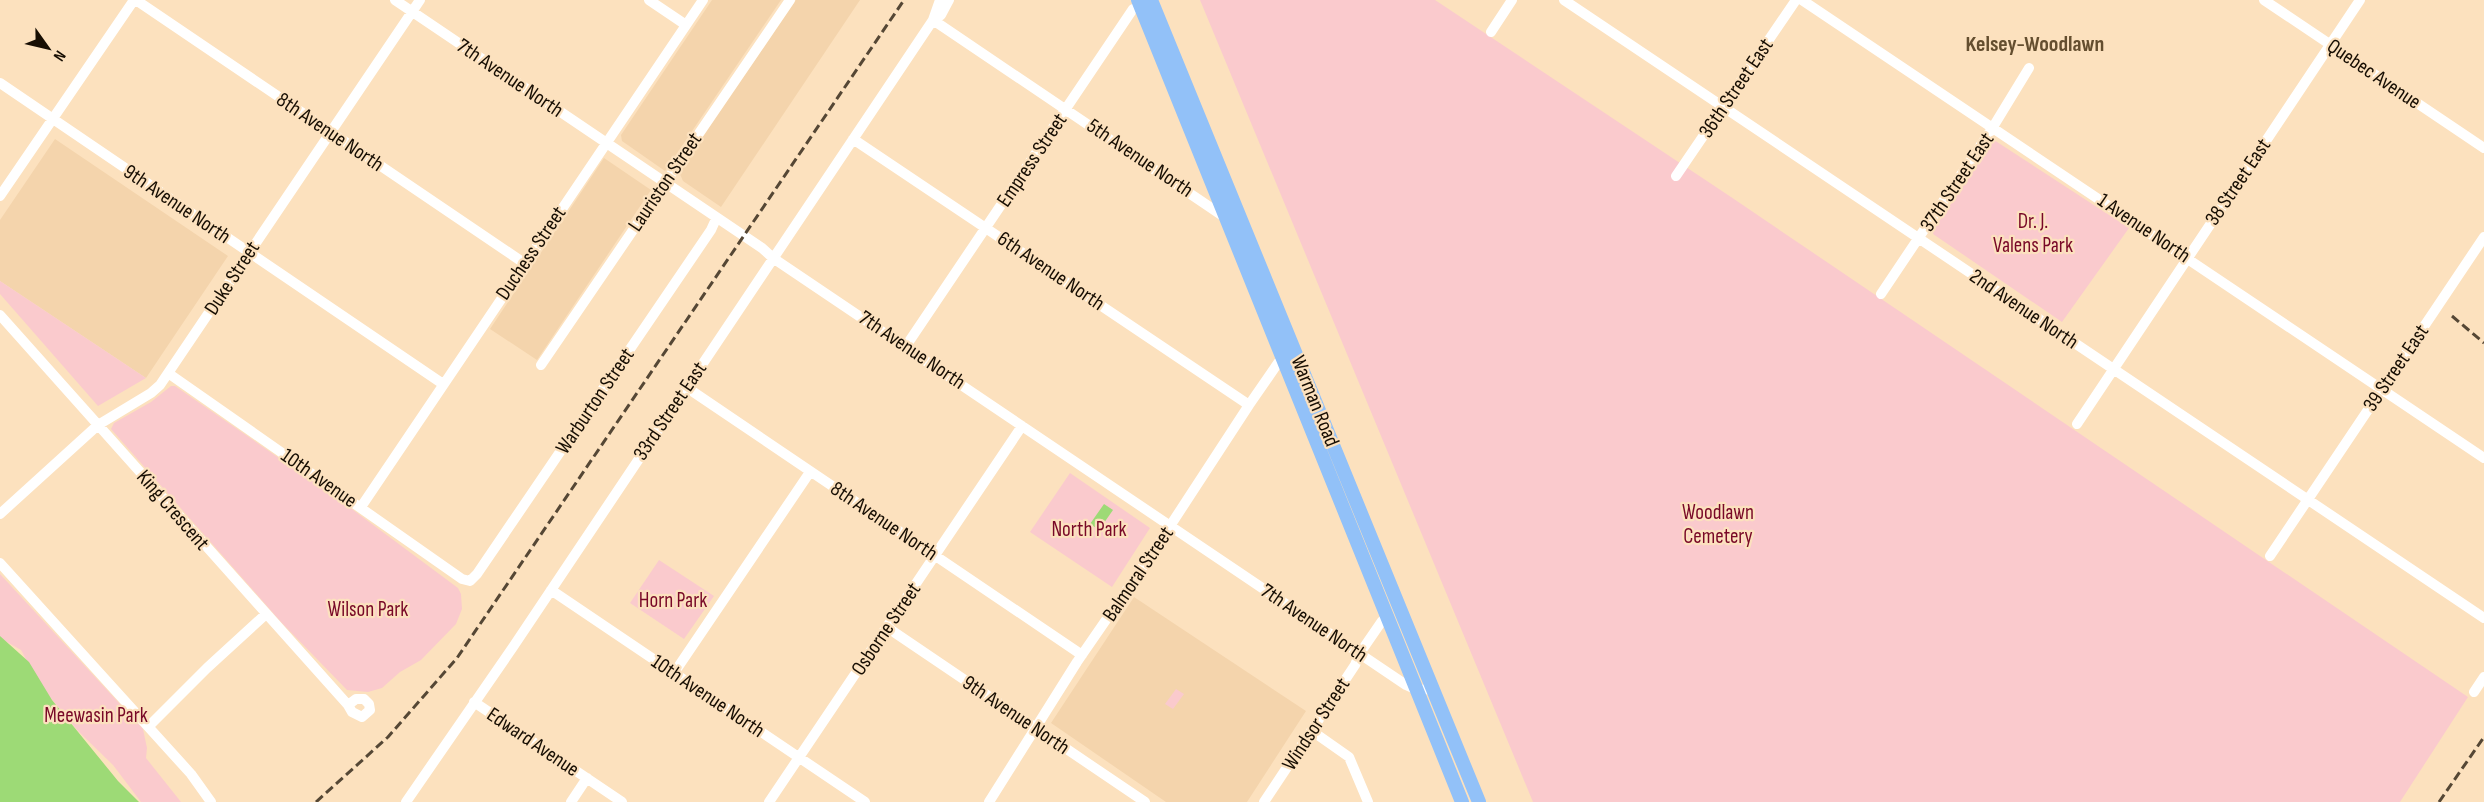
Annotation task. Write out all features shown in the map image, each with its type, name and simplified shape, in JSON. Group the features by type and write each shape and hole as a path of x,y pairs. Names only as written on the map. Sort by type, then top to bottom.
{"main road":[{"name":"Warman Road","path":"1143,2 1226,218 1289,356 1389,620 1462,802"},
{"name":"Warman Road","path":"1143,2 1289,356 1479,802"}],"street":[{"path":"0,196 135,0"},
{"name":"8th Avenue North","path":"135,0 524,263"},
{"name":"7th Avenue North","path":"395,0 762,248 773,258 1417,690"},
{"name":"Duke Street","path":"0,514 98,425 151,393 168,373 420,0"},
{"path":"649,0 686,25"},
{"name":"Duchess Street","path":"361,507 703,0"},
{"name":"Lauriston Street","path":"541,365 790,0"},
{"name":"33rd Street East","path":"406,802 933,20 939,0"},
{"name":"33rd Street East","path":"933,20 941,15 949,0"},
{"path":"1491,32 1512,0"},
{"name":"2nd Avenue North","path":"1564,0 2484,618"},
{"name":"36th Street East","path":"1676,176 1796,0"},
{"name":"1 Avenue North","path":"1802,0 2484,458"},
{"name":"Quebec Avenue","path":"2265,0 2484,148"},
{"name":"38 Street East","path":"2077,424 2360,0"},
{"name":"Empress Street","path":"906,346 1133,9 1143,2"},
{"name":"5th Avenue North","path":"933,20 1226,218"},
{"name":"37th Street East","path":"1881,294 1920,238 2029,69"},
{"name":"9th Avenue North","path":"0,83 443,384"},
{"name":"6th Avenue North","path":"853,139 1249,405"},
{"name":"Warburton Street","path":"470,581 711,230 716,219"},
{"name":"39 Street East","path":"2270,556 2484,237"},
{"name":"King Crescent","path":"0,315 348,705"},
{"name":"Balmoral Street","path":"989,802 1082,655 1249,405 1278,363 1289,356"},
{"name":"10th Avenue","path":"168,373 462,579 470,581"},
{"name":"8th Avenue North","path":"686,387 1082,655"},
{"name":"Osborne Street","path":"769,802 1022,426"},
{"path":"674,673 810,471"},
{"path":"0,563 149,726 191,774 211,802"},
{"name":"10th Avenue North","path":"551,590 865,802"},
{"path":"149,726 266,614"},
{"name":"Windsor Street","path":"1264,802 1355,665 1360,653 1382,621 1389,620"},
{"name":"9th Avenue North","path":"888,628 1145,802"},
{"path":"2474,692 2484,677"},
{"path":"1417,690 1432,689"},
{"name":"Edward Avenue","path":"474,702 622,802"},
{"path":"1312,731 1350,757 1368,802"},
{"path":"571,802 587,778"}],"shaded area":[{"path":"712,0 781,0 665,171 622,141 621,135"},
{"path":"796,0 860,0 721,207 683,181 679,172"},
{"path":"55,139 228,256 146,378 0,281 0,220"},
{"path":"604,158 651,190 537,360 490,329"},
{"path":"1104,504 1113,510 1099,530 1090,524"},
{"path":"1134,597 1306,711 1247,802 1166,802 1051,723"},
{"path":"0,636 29,662 52,700 118,781 139,802 0,802"}],"green space":[{"name":"Woodlawn Cemetery","path":"1200,0 1435,0 1731,197 2468,697 2400,802 1533,802"},
{"name":"Dr. J. Valens Park","path":"1994,140 2129,228 2062,322 1933,234 1934,229"},
{"path":"0,281 146,378 98,406 0,294"},
{"name":"Wilson Park","path":"171,386 175,386 341,501 458,588 461,594 462,609 456,624 421,660 400,672 382,688 368,692 347,690 281,622 111,429 114,423 151,402"},
{"name":"North Park","path":"1070,473 1150,528 1112,587 1030,532"},
{"name":"Horn Park","path":"659,560 714,596 684,639 630,603"},
{"name":"Meewasin Park","path":"0,574 143,729 147,748 146,758 181,802 141,802 113,765 78,731 40,685 21,650 0,638"},
{"path":"1176,689 1184,694 1173,709 1165,704"}],"railway":[{"path":"316,802 388,737 457,658 904,0"},
{"path":"2452,316 2484,343"},
{"path":"2439,802 2484,737"}],"district":[{"name":"Kelsey-Woodlawn","path":"2035,44"}]}
